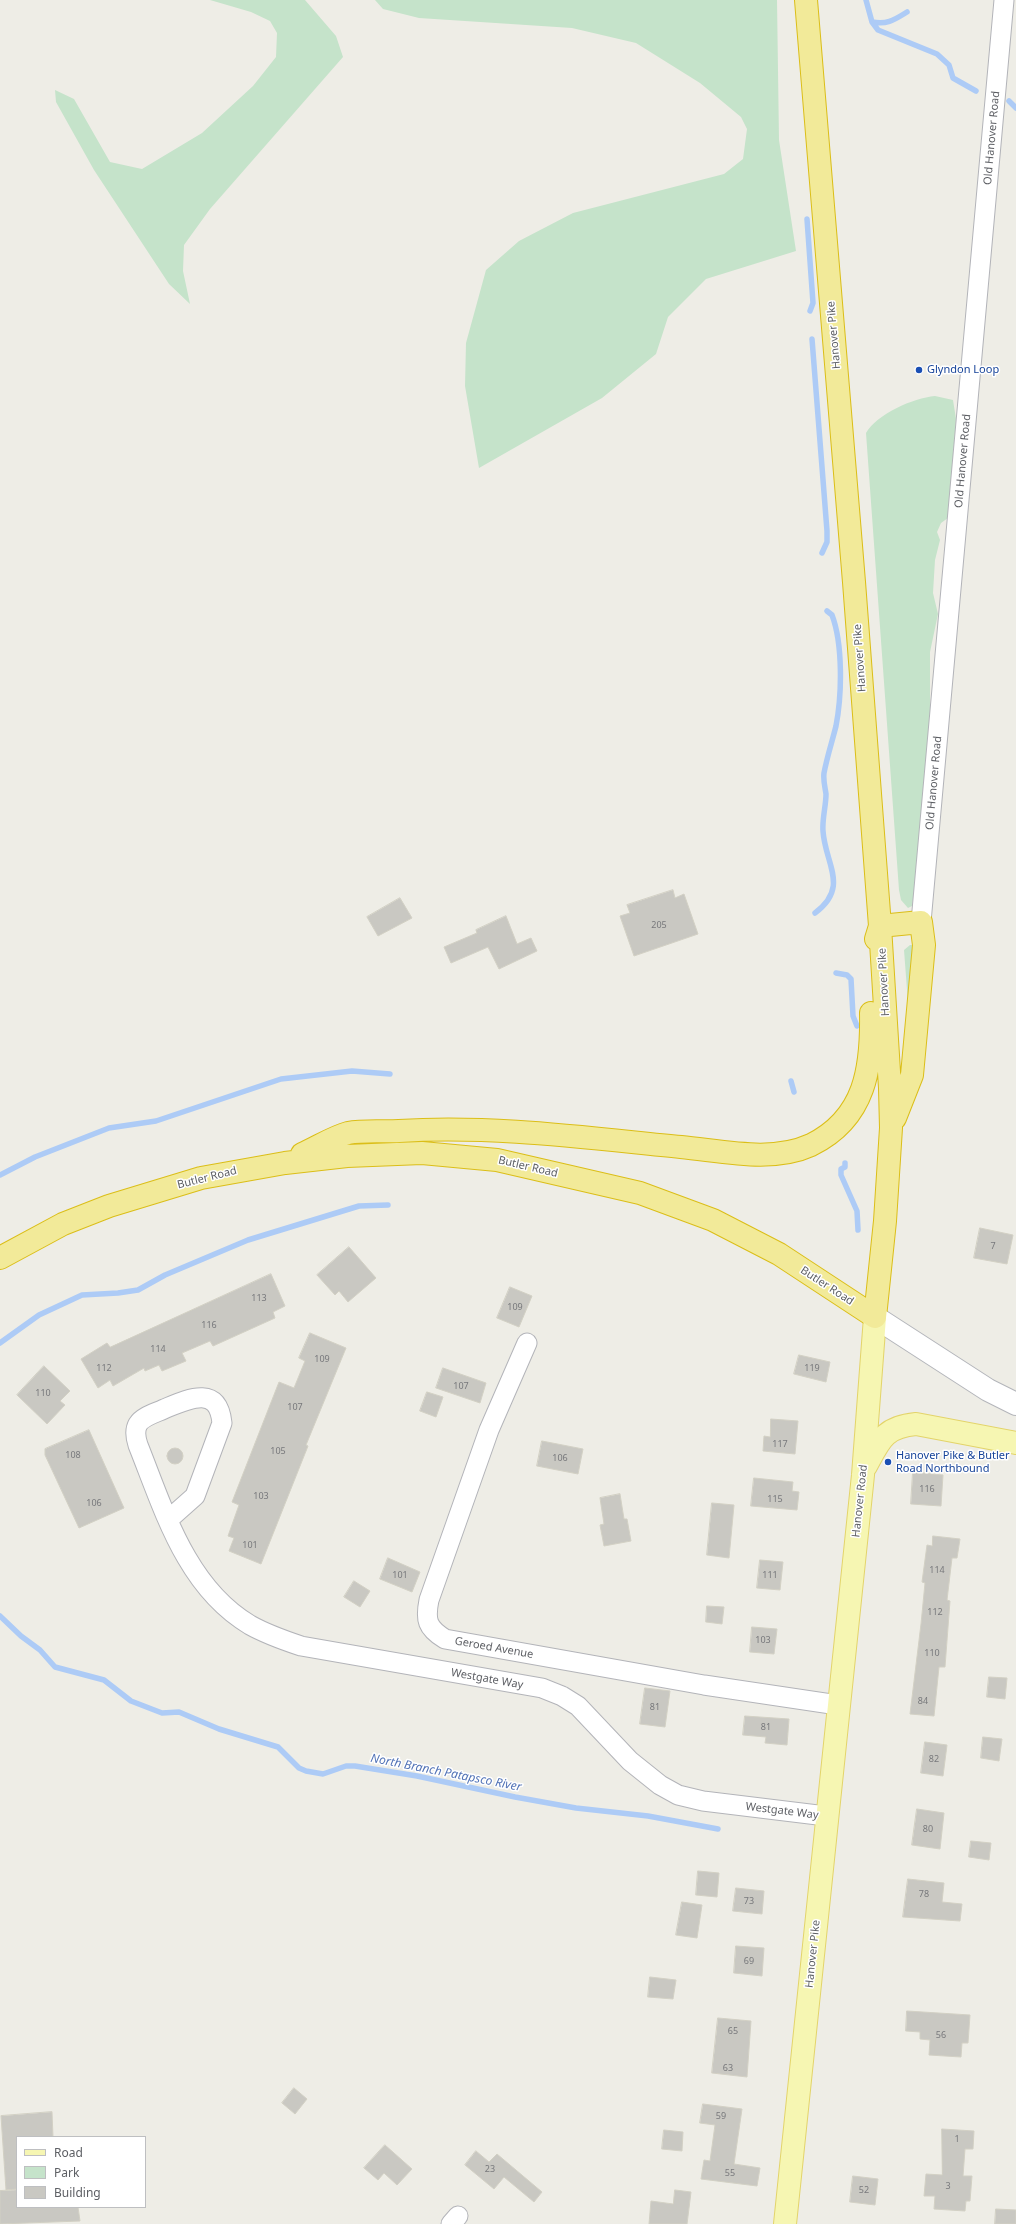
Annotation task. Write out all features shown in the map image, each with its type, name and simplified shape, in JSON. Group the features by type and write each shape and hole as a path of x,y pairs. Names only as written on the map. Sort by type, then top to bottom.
{"highway":[{"name":"Hanover Pike","path":"806,0 880,926 891,1128 885,1221 875,1317"},
{"path":"285,1163 347,1133 432,1129 579,1137 751,1154 790,1152 811,1145 829,1134 842,1122 865,1085 870,1068 872,1043 870,958 880,926 921,922 924,945 912,1075 891,1128"},
{"name":"Butler Road","path":"0,1258 63,1224 109,1206 207,1177 285,1163 347,1156 422,1153 497,1160 640,1193 713,1220 779,1254 875,1317"}],"main road":[{"name":"Butler Road","path":"875,1317 988,1390 1016,1404"},
{"name":"Hanover Road","path":"839,1695 863,1470 875,1317"},
{"path":"863,1470 878,1443 887,1433 893,1428 904,1425 916,1424 1016,1443"},
{"name":"Hanover Pike","path":"785,2224 839,1695"}],"street":[{"name":"Old Hanover Road","path":"921,922 1004,0"},
{"name":"Geroed Avenue","path":"527,1342 489,1430 429,1600 426,1614 428,1624 435,1633 445,1639 453,1641 704,1685 839,1695"},
{"name":"Westgate Way","path":"168,1520 195,1496 221,1428 221,1413 212,1401 192,1397 145,1418 138,1424 135,1434 168,1520 193,1570 207,1588 225,1606 249,1625 271,1636 301,1646 542,1688 562,1696 578,1706 630,1761 660,1785 678,1794 703,1801 826,1816"}],"green space":[{"path":"210,0 305,0 336,36 343,57 210,209 184,245 183,271 190,304 169,284 94,170 56,102 55,90 74,99 110,162 142,169 202,133 253,86 276,57 277,33 270,21 251,12"},
{"path":"375,0 777,0 779,140 796,251 706,279 668,317 656,354 602,398 479,468 465,386 466,343 486,270 519,241 573,213 724,174 743,159 747,129 741,117 700,83 636,43 572,28 419,18 383,9"},
{"path":"935,396 953,400 956,419 948,518 941,523 937,532 940,540 935,560 933,593 938,614 930,652 930,724 915,887 912,906 908,908 901,900 899,890 866,433 878,419 896,408 916,400"},
{"path":"910,945 916,945 908,1003 904,950"}],"building":[{"path":"673,890 675,898 684,894 698,934 634,956 620,916 630,913 627,905"},
{"path":"400,898 412,918 378,936 367,917"},
{"path":"506,916 517,944 531,938 537,951 499,969 488,947 451,963 444,947 477,933 476,930"},
{"path":"980,1228 1013,1235 1007,1264 974,1258"},
{"path":"349,1247 376,1278 348,1302 339,1291 335,1295 317,1275"},
{"path":"271,1274 285,1306 273,1312 275,1318 213,1346 210,1341 182,1353 186,1361 162,1371 159,1365 145,1371 144,1368 113,1386 110,1380 98,1388 81,1359 107,1343 110,1347"},
{"path":"510,1287 532,1296 519,1327 497,1318"},
{"path":"310,1333 346,1348 306,1445 308,1446 261,1564 229,1551 234,1538 228,1536 239,1505 232,1502 279,1382 294,1388 305,1361 299,1358"},
{"path":"799,1355 830,1362 826,1382 794,1374"},
{"path":"44,1366 70,1391 60,1401 65,1405 47,1424 17,1395"},
{"path":"443,1368 486,1383 480,1403 436,1388"},
{"path":"427,1392 443,1397 436,1417 420,1411"},
{"path":"771,1419 798,1421 795,1454 763,1451 764,1436 770,1437"},
{"path":"89,1430 124,1508 79,1528 45,1455 45,1449"},
{"path":"542,1441 583,1449 578,1474 537,1466"},
{"path":"172,1448 178,1448 183,1453 181,1462 178,1464 172,1464 167,1459 167,1453"},
{"path":"913,1472 943,1475 941,1506 911,1504"},
{"path":"754,1478 793,1482 792,1491 799,1492 797,1510 751,1506"},
{"path":"620,1494 624,1519 627,1519 631,1541 604,1546 600,1525 604,1524 600,1498"},
{"path":"712,1503 734,1505 729,1558 707,1555"},
{"path":"933,1536 960,1539 957,1558 952,1558 947,1600 950,1601 945,1667 939,1667 934,1716 910,1714 925,1583 922,1582 927,1545 932,1546"},
{"path":"388,1558 420,1572 412,1592 380,1579"},
{"path":"760,1560 783,1562 780,1590 757,1588"},
{"path":"354,1581 370,1591 360,1607 344,1597"},
{"path":"707,1606 724,1607 722,1624 706,1622"},
{"path":"752,1627 777,1629 774,1654 750,1652"},
{"path":"989,1677 1007,1678 1005,1699 987,1697"},
{"path":"645,1688 670,1691 665,1727 640,1724"},
{"path":"745,1716 789,1719 787,1745 765,1743 766,1737 743,1735"},
{"path":"983,1737 1002,1739 999,1761 981,1758"},
{"path":"925,1742 947,1745 943,1776 921,1773"},
{"path":"917,1809 944,1813 940,1849 912,1845"},
{"path":"971,1841 991,1843 989,1860 969,1857"},
{"path":"698,1871 719,1873 717,1897 696,1895"},
{"path":"908,1879 944,1883 942,1902 962,1904 960,1921 903,1917"},
{"path":"736,1888 764,1891 762,1914 733,1911"},
{"path":"682,1902 702,1905 697,1938 676,1935"},
{"path":"736,1946 764,1948 762,1976 734,1973"},
{"path":"650,1977 676,1980 673,1999 648,1997"},
{"path":"907,2011 970,2015 968,2043 962,2043 961,2057 929,2055 930,2040 920,2039 920,2032 906,2031"},
{"path":"718,2018 751,2021 747,2077 712,2073"},
{"path":"294,2088 307,2099 295,2114 282,2103"},
{"path":"703,2104 742,2109 734,2164 760,2168 757,2186 701,2179 704,2160 710,2161 715,2125 700,2123"},
{"path":"52,2112 53,2136 16,2136 16,2189 6,2190 1,2116"},
{"path":"942,2129 974,2131 973,2149 965,2149 963,2176 972,2176 970,2201 966,2201 965,2211 934,2209 935,2196 924,2196 926,2174 942,2175"},
{"path":"664,2130 683,2132 682,2151 662,2149"},
{"path":"385,2145 412,2169 397,2185 384,2173 378,2180 364,2168"},
{"path":"476,2151 489,2162 497,2154 542,2192 534,2202 504,2177 494,2189 465,2165"},
{"path":"853,2176 878,2179 875,2205 850,2202"},
{"path":"16,2190 16,2208 78,2208 80,2221 0,2224 0,2191"},
{"path":"675,2190 691,2192 687,2224 649,2224 651,2201 673,2204"},
{"path":"996,2209 1016,2210 1016,2224 995,2224"}],"waterway":[{"name":"North Branch Patapsco River","path":"866,0 872,22 878,30 937,54 949,65 953,78 976,91"},
{"path":"872,22 882,23 890,21 907,12"},
{"name":"North Branch Patapsco River","path":"1009,101 1016,108"},
{"path":"807,219 813,303 810,311"},
{"path":"812,339 827,531 827,542 822,553"},
{"path":"815,913 825,903 831,894 833,884 833,875 823,831 826,794 824,776 838,714 840,655 836,627 832,615 827,611"},
{"path":"836,973 847,975 851,979 853,1016 857,1026"},
{"path":"0,1175 35,1157 109,1128 156,1121 281,1079 352,1071 390,1074"},
{"path":"791,1081 794,1092"},
{"path":"845,1163 845,1167 841,1169 841,1175 857,1211 858,1230"},
{"path":"0,1343 39,1315 82,1295 118,1293 138,1290 165,1275 248,1240 359,1206 388,1205"},
{"name":"North Branch Patapsco River","path":"0,1616 21,1636 40,1650 55,1667 104,1680 131,1701 162,1713 179,1712 219,1729 278,1747 299,1768 306,1771 323,1774 346,1766 355,1766 417,1776 515,1797 576,1808 648,1816 718,1829"}],"place":[{"name":"Glyndon Loop","path":"919,370"},
{"name":"Hanover Pike & Butler Road Northbound","path":"888,1462"}]}
